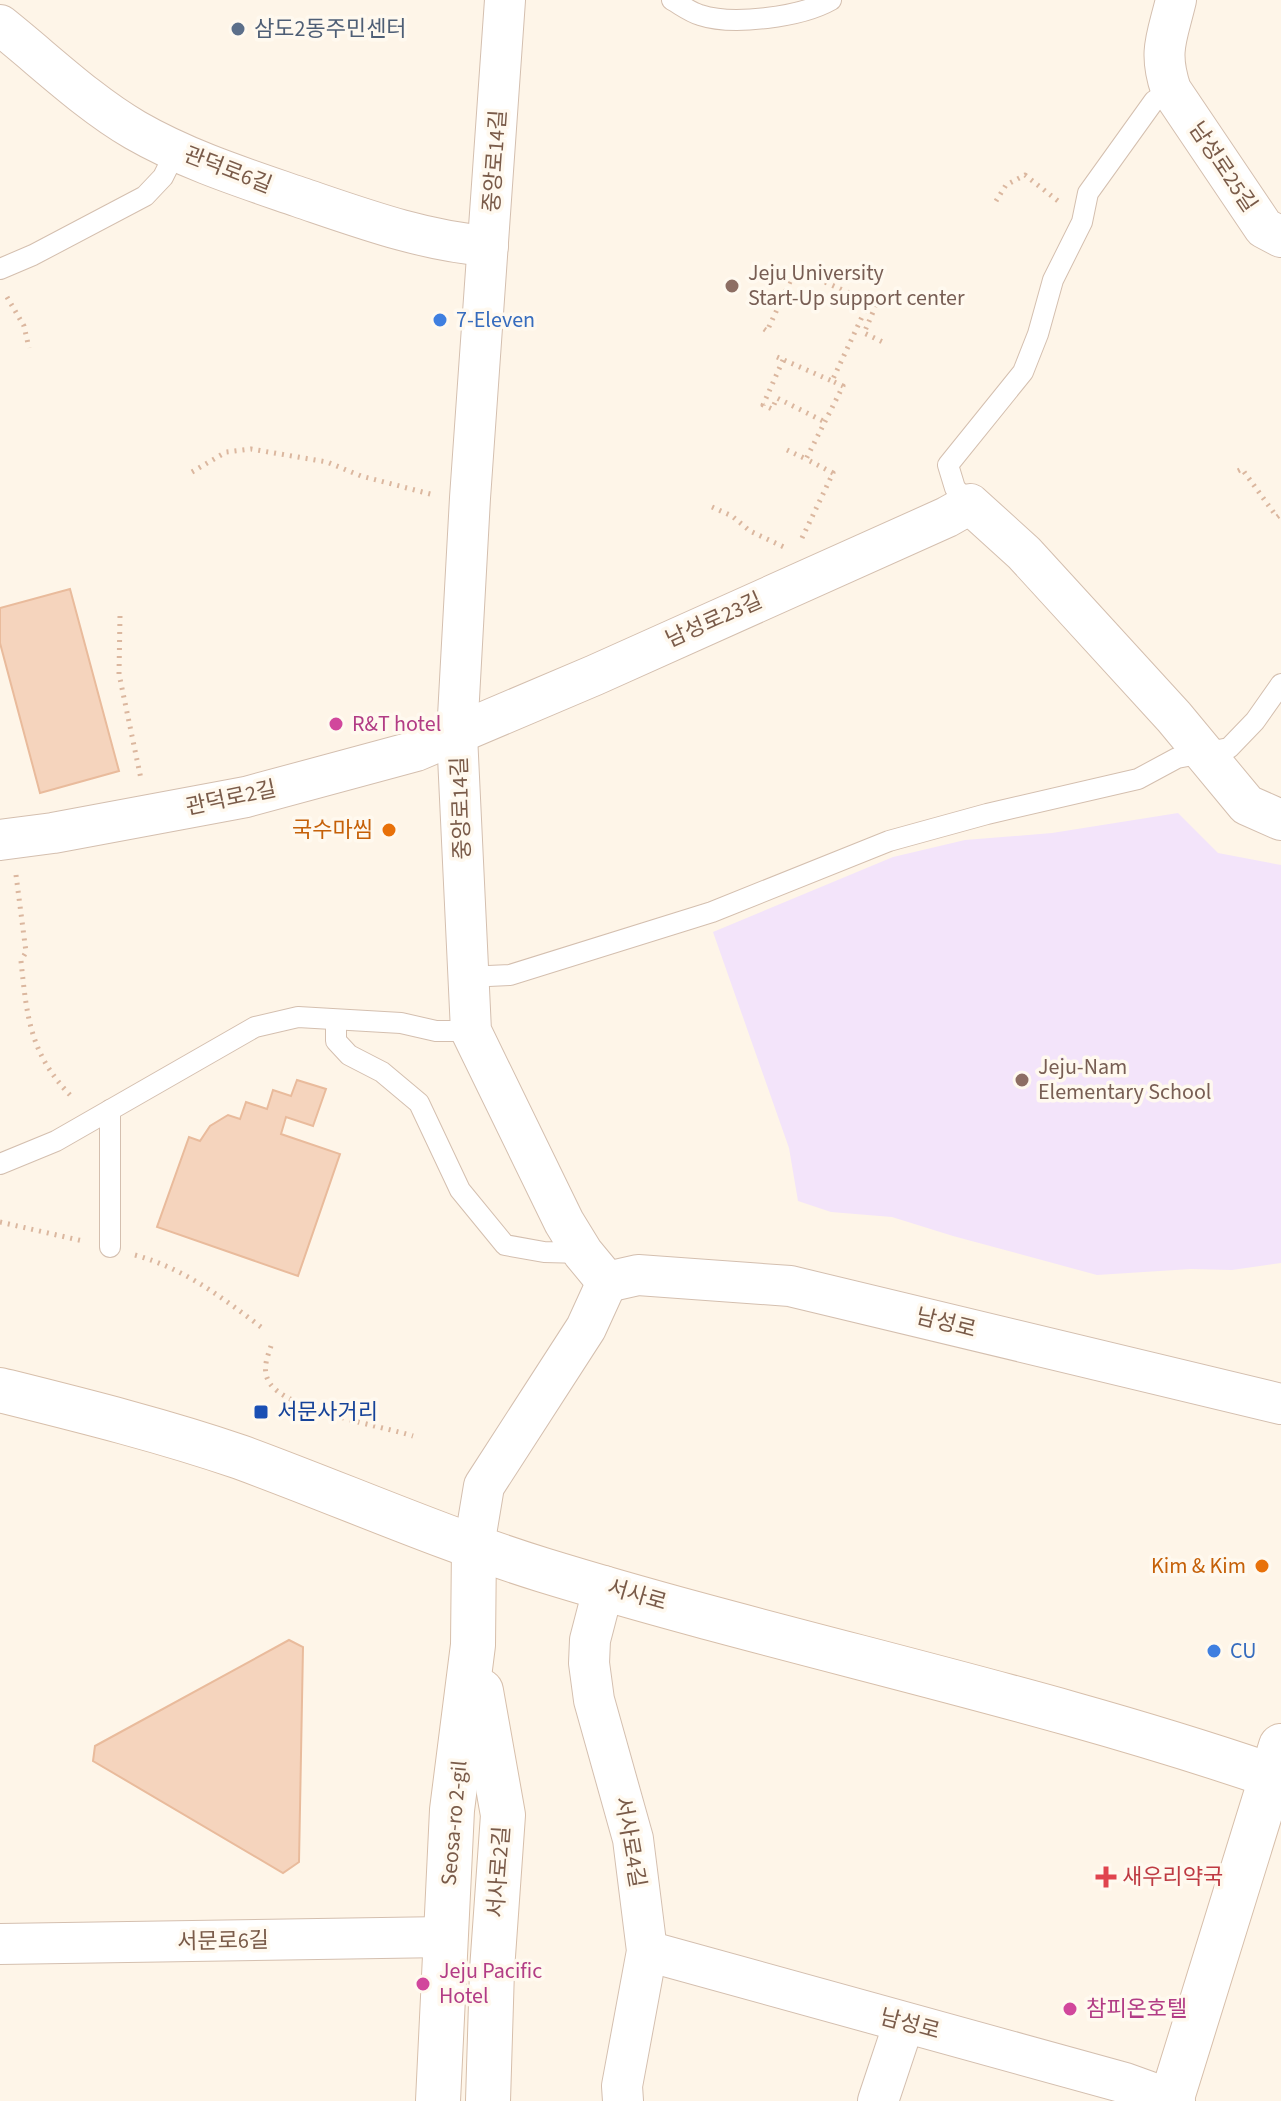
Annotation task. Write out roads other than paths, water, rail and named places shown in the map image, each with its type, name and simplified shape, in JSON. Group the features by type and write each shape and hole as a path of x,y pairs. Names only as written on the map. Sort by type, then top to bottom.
{"main road":[{"name":"서사로","path":"0,1390 153,1429 544,1570 1140,1734 1278,1767"},
{"name":"Seosa-ro 2-gil","path":"438,2101 452,1810 473,1645 474,1546"},
{"name":"서사로2길","path":"473,1645 503,1815 492,1970 488,2101"},
{"name":"남성로","path":"1173,2101 1278,1767"}],"street":[{"name":"중앙로14길","path":"505,0 470,498 457,735 461,771 467,977 471,1031 564,1222 595,1268"},
{"path":"1171,90 1163,67 1163,55 1176,0"},
{"name":"관덕로6길","path":"0,25 107,111 176,151 227,173 404,232 461,244 488,246"},
{"name":"남성로25길","path":"1171,90 1264,228 1281,237"},
{"path":"970,504 1024,553 1174,717 1247,805 1281,820"},
{"name":"남성로23길","path":"457,735 947,517 970,504"},
{"name":"관덕로2길","path":"6,840 246,797 416,751 457,735"},
{"path":"474,1546 484,1486 586,1328 595,1268"},
{"name":"남성로","path":"595,1268 638,1275 790,1286 1281,1404"},
{"name":"서사로4길","path":"604,1586 590,1640 589,1663 594,1700 633,1839 647,1951 622,2086 623,2101"},
{"name":"서문로6길","path":"0,1944 445,1937"},
{"name":"남성로","path":"647,1951 1125,2083 1173,2101"},
{"path":"878,2101 904,2023"}],"lane":[{"path":"672,0 700,16 738,20 792,14 831,0"},
{"path":"970,504 955,488 948,465 1023,372 1038,334 1053,280 1082,222 1088,193 1154,101 1171,90"},
{"path":"0,269 145,196 163,177 176,151"},
{"path":"467,977 510,975 712,912 889,841 987,814 1138,779 1177,758 1229,748 1281,684"},
{"path":"0,1164 56,1141 255,1027 298,1017 401,1023 436,1031 471,1031"},
{"path":"336,1020 336,1041 349,1055 382,1072 419,1103 460,1190 505,1245 544,1252 595,1268"},
{"path":"110,1110 110,1247"}],"place":[{"name":"삼도2동주민센터","path":"238,29"},
{"name":"Jeju University Start-Up support center","path":"732,286"},
{"name":"7-Eleven","path":"440,320"},
{"name":"R&T hotel","path":"336,724"},
{"name":"국수마씸","path":"389,830"},
{"name":"Jeju-Nam Elementary School","path":"1022,1080"},
{"name":"서문사거리","path":"261,1412"},
{"name":"Kim & Kim","path":"1262,1566"},
{"name":"CU","path":"1214,1651"},
{"name":"새우리약국","path":"1106,1877"},
{"name":"Jeju Pacific Hotel","path":"423,1984"},
{"name":"참피온호텔","path":"1070,2009"}]}
